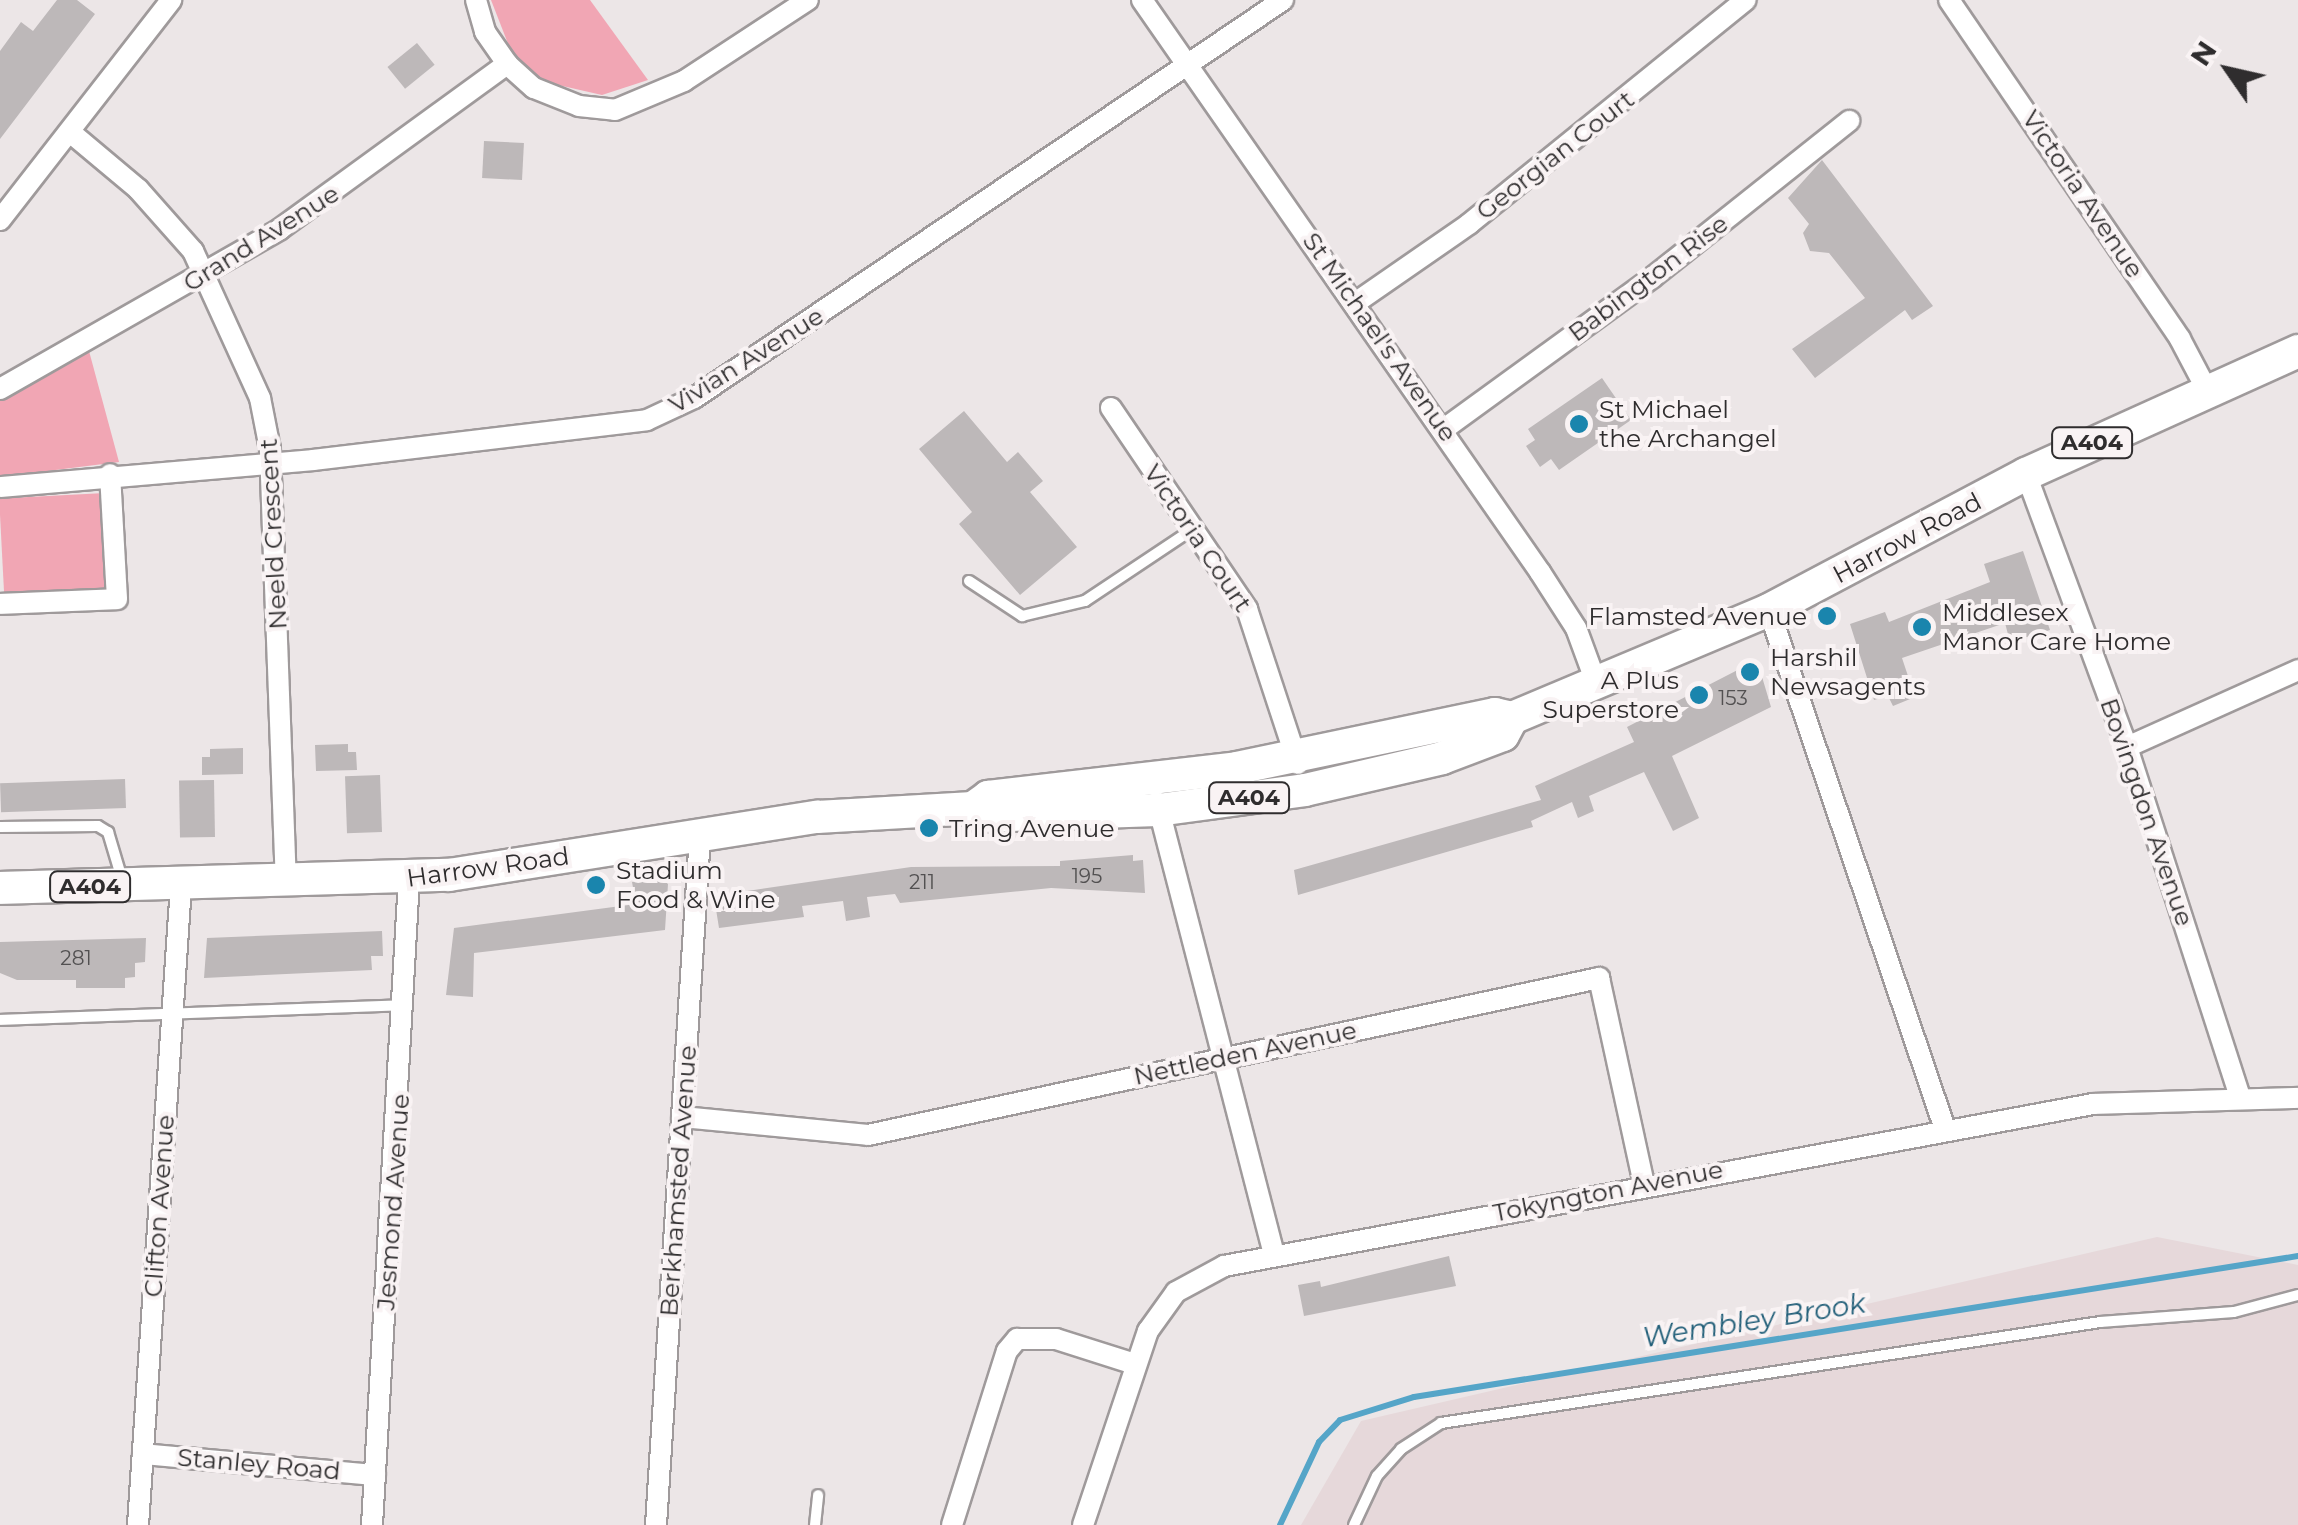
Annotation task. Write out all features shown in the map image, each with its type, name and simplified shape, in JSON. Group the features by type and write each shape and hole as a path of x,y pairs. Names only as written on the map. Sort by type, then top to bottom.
{"main road":[{"name":"Harrow Road","path":"0,888 410,879 817,816 973,808 982,818 1442,758 1503,735 1512,718 1769,610 2026,474 2298,352"}],"street":[{"path":"0,220 171,0"},
{"path":"476,0 486,32 507,64 556,100 633,107 808,0"},
{"name":"St Michael's Avenue","path":"1142,0 1444,429 1576,628 1597,685"},
{"name":"Vivian Avenue","path":"0,487 110,474 270,464 648,420 694,398 1284,0"},
{"name":"Georgian Court","path":"1358,302 1469,224 1746,0"},
{"name":"Victoria Avenue","path":"1949,0 2180,338 2208,392"},
{"name":"Grand Avenue","path":"0,389 206,276 341,189 507,64"},
{"name":"Babington Rise","path":"1444,429 1653,276 1849,121"},
{"name":"Neeld Crescent","path":"70,132 166,217 206,276 248,360 270,464 286,884"},
{"name":"Victoria Court","path":"1111,408 1257,630 1301,774"},
{"path":"0,604 118,600 110,474"},
{"name":"Bovingdon Avenue","path":"2026,474 2127,747 2240,1096"},
{"path":"1769,610 1945,1129"},
{"path":"2127,747 2298,670"},
{"path":"1156,795 1219,1058 1274,1254"},
{"name":"Berkhamsted Avenue","path":"656,1525 700,836"},
{"name":"Jesmond Avenue","path":"372,1525 406,1005 410,879"},
{"name":"Clifton Avenue","path":"138,1525 181,886"},
{"name":"Nettleden Avenue","path":"682,1118 868,1135 1599,978 1644,1184"},
{"name":"Tokyngton Avenue","path":"1083,1525 1148,1331 1176,1292 1224,1266 1644,1184 2115,1101 2298,1098"},
{"path":"952,1525 1008,1351 1018,1339 1056,1339 1135,1364"},
{"name":"Stanley Road","path":"143,1454 374,1475"}],"lane":[{"path":"969,581 1022,616 1085,601 1193,529"},
{"path":"0,827 98,826 108,832 124,887"},
{"path":"0,1020 406,1005"},
{"path":"1354,1525 1377,1476 1401,1449 1441,1423 2100,1322 2234,1312 2298,1295"},
{"path":"815,1525 818,1495"}],"shaded area":[{"path":"491,0 590,0 648,80 602,95 545,82 512,54"},
{"path":"89,351 119,462 0,477 0,400"},
{"path":"105,493 110,593 4,598 0,499"},
{"path":"2157,1237 2298,1265 2298,1525 1301,1525 1361,1421"}],"building":[{"path":"57,0 77,0 95,14 0,139 0,51 21,22 33,31"},
{"path":"417,43 435,65 405,89 387,67"},
{"path":"484,141 524,143 522,180 482,178"},
{"path":"1822,160 1933,306 1912,320 1905,310 1815,378 1792,349 1865,298 1829,253 1810,251 1803,233 1809,224 1788,198"},
{"name":"St Michael the Archangel","path":"1602,378 1631,420 1559,470 1551,459 1540,467 1526,446 1535,440 1528,429"},
{"path":"964,411 1007,462 1018,452 1043,481 1030,492 1077,547 1020,595 959,524 972,512 919,449"},
{"name":"Middlesex Manor Care Home","path":"2023,551 2050,630 2010,642 2005,623 1902,658 1915,697 1893,706 1888,696 1874,700 1850,624 1885,612 1889,622 1990,582 1984,564"},
{"path":"1757,660 1771,707 1672,756 1699,818 1673,831 1644,772 1589,796 1594,811 1578,818 1572,802 1531,821 1533,827 1298,895 1294,870 1541,800 1535,786 1634,742 1627,727"},
{"path":"348,744 348,752 356,752 357,770 316,771 315,745"},
{"path":"243,748 243,774 202,775 202,757 210,757 210,749"},
{"path":"380,775 382,832 347,833 345,776"},
{"path":"125,779 126,808 1,812 0,783"},
{"path":"214,780 215,837 180,838 179,781"},
{"path":"1133,855 1133,861 1143,860 1145,893 1051,888 900,903 895,894 867,897 870,917 846,921 843,901 802,906 804,917 719,928 715,903 728,901 727,894 911,867 1060,866 1060,861"},
{"path":"661,878 668,884 665,930 474,953 473,997 446,995 454,928 636,904 632,882"},
{"path":"382,931 383,956 371,956 372,970 204,978 207,938"},
{"path":"146,938 145,962 135,963 135,977 125,978 125,988 76,988 76,980 17,980 0,973 0,942"},
{"path":"1449,1256 1456,1286 1304,1316 1298,1285 1320,1281 1321,1287"}],"waterway":[{"name":"Wembley Brook","path":"1280,1525 1319,1442 1340,1420 1414,1397 2298,1256"}],"place":[{"name":"St Michael the Archangel","path":"1579,424"},
{"name":"Flamsted Avenue","path":"1827,616"},
{"name":"Middlesex Manor Care Home","path":"1922,627"},
{"name":"Harshil Newsagents","path":"1750,672"},
{"name":"A Plus Superstore","path":"1699,695"},
{"name":"Tring Avenue","path":"929,828"},
{"name":"Stadium Food & Wine","path":"596,885"}]}
